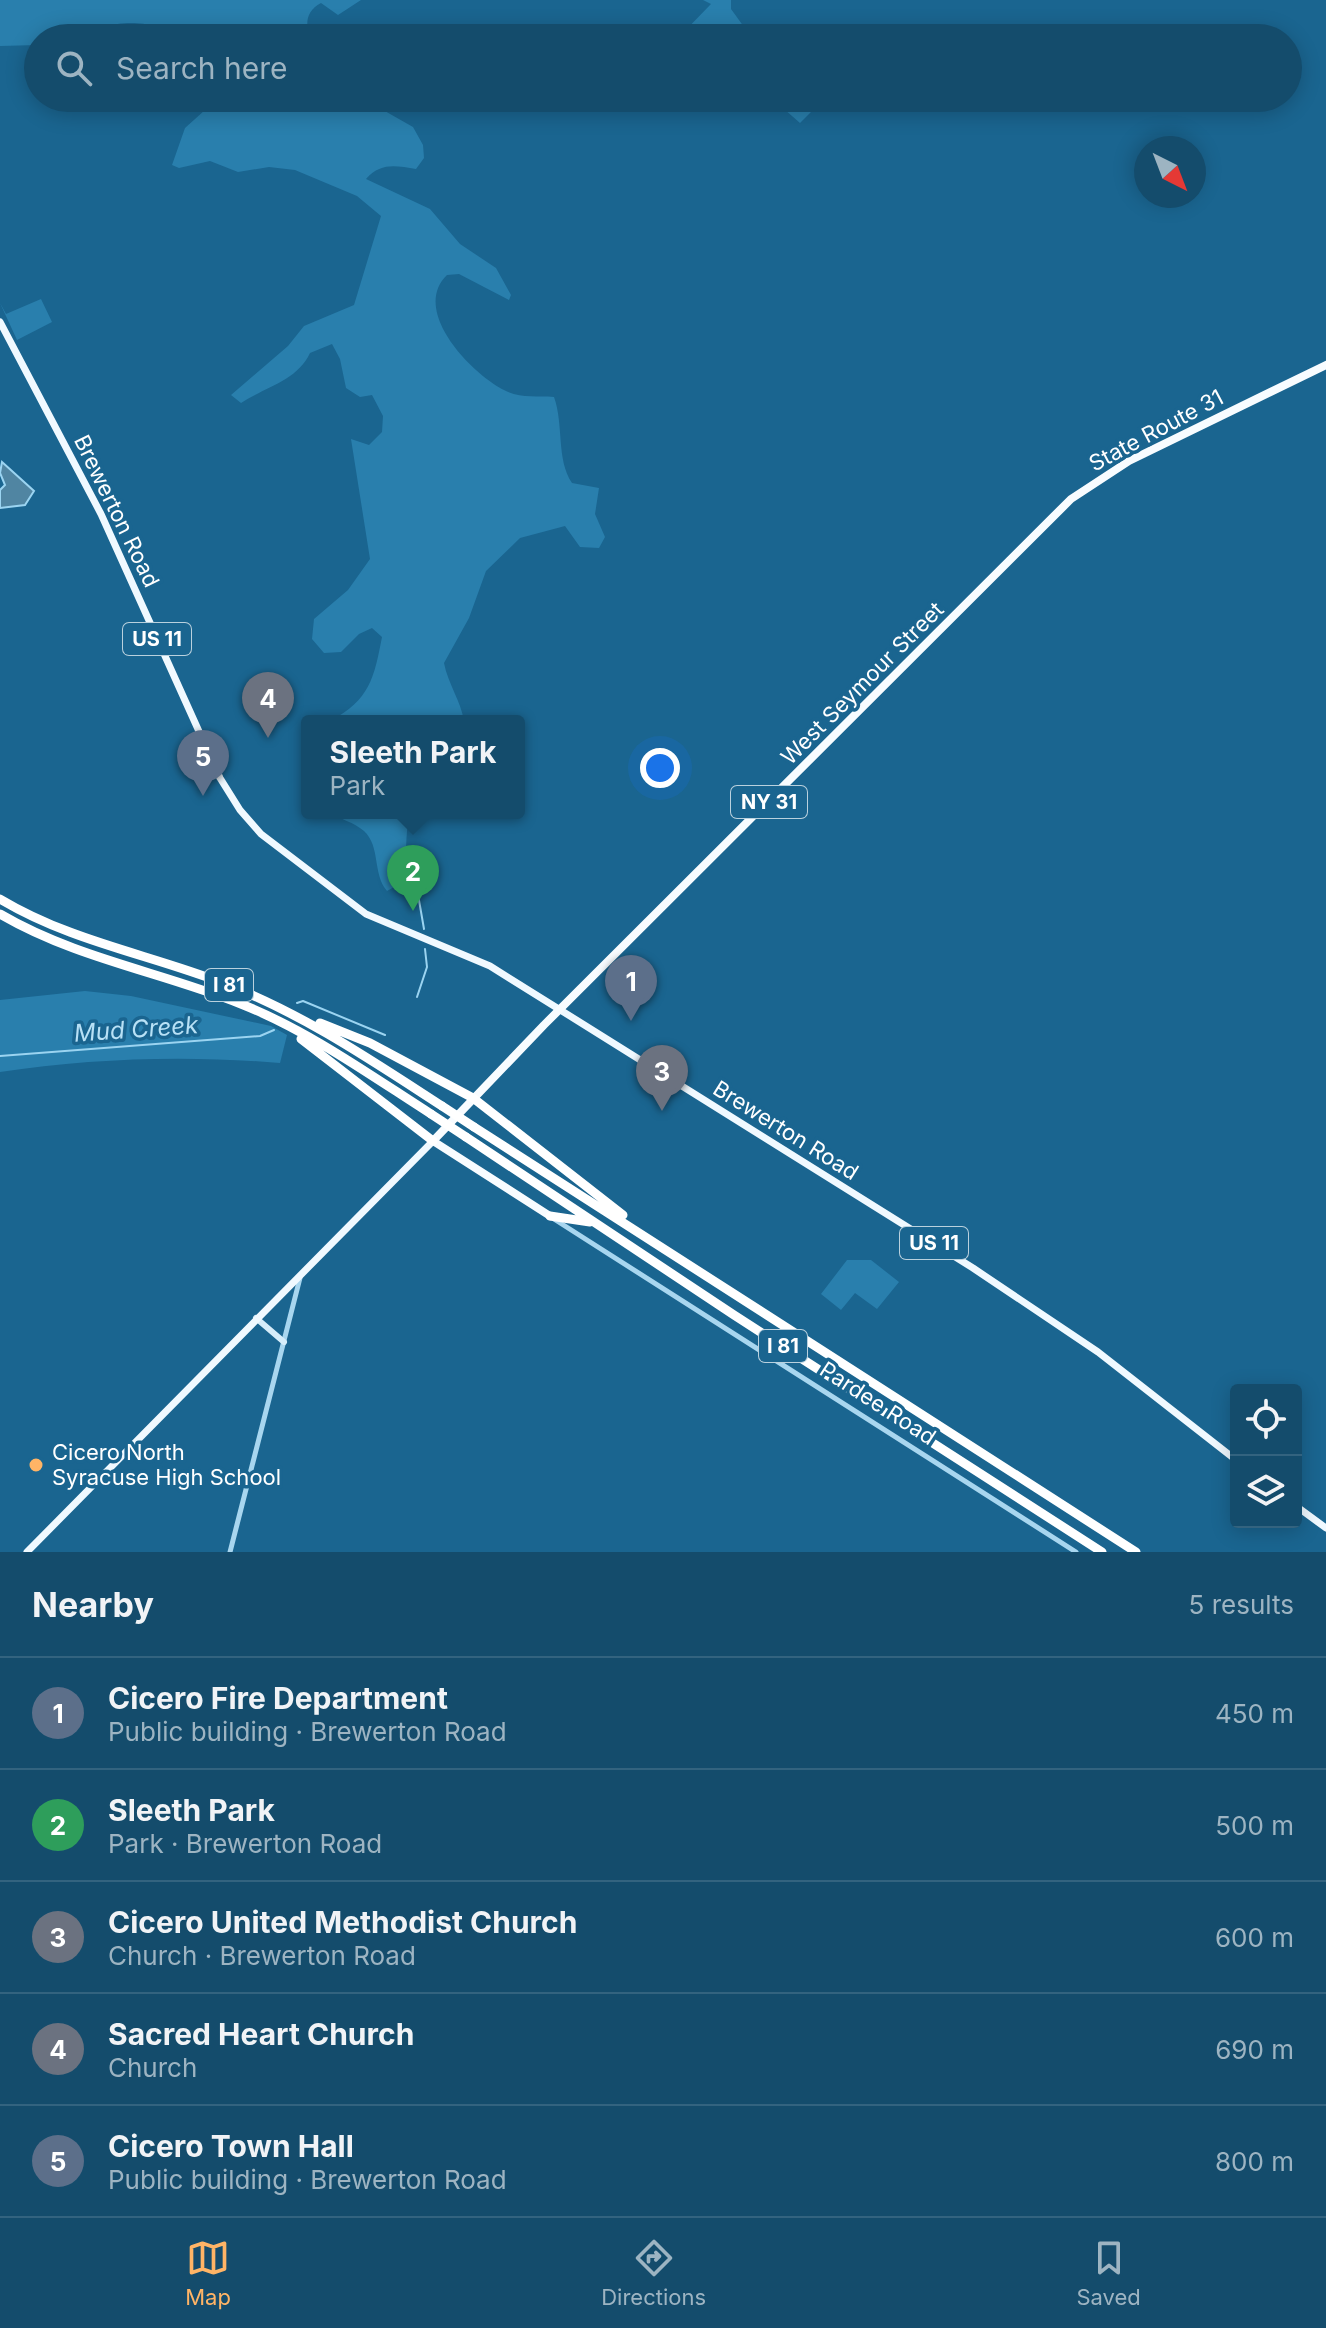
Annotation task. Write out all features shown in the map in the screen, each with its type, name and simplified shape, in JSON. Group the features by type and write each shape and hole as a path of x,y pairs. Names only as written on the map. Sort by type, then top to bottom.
{"highway":[{"name":"State Route 31","path":"985,584 1071,499 1109,472 1326,365"},
{"name":"West Seymour Street","path":"560,1010 985,584"},
{"name":"I 81","path":"0,899 86,940 207,977 294,1014 650,1238 1136,1552"},
{"name":"I 81","path":"0,914 75,949 186,984 276,1020 328,1048 1102,1552"},
{"name":"NY 31","path":"434,1140 560,1010"},
{"path":"294,1014 370,1043 473,1098 650,1238"},
{"path":"276,1020 434,1140 554,1217 577,1227 612,1234"}],"main road":[{"name":"Brewerton Road","path":"0,322 106,525 220,778 247,819 270,842 366,914 468,955 1052,1320 1231,1456"},
{"name":"NY 31","path":"27,1552 434,1140"},
{"path":"256,1318 284,1342"},
{"path":"1302,1510 1326,1528"}],"street":[{"name":"Pardee Road","path":"577,1227 1076,1552"},
{"path":"230,1552 302,1272"}],"shaded area":[{"path":"0,0 361,0 338,15 321,3 312,10 308,24 24,24 24,45 0,46"},
{"path":"703,0 731,0 731,9 742,24 692,24 711,4"},
{"path":"203,112 387,112 413,127 423,145 424,158 416,169 383,168 366,179 430,209 460,244 496,268 511,295 509,300 459,274 447,275 438,290 436,306 440,323 462,356 491,382 516,395 554,397 567,474 572,483 599,488 595,514 605,537 599,548 580,547 565,526 520,538 486,571 469,618 444,663 462,715 340,715 354,705 368,686 382,637 372,628 359,634 341,652 324,653 312,639 314,619 348,590 370,559 351,439 369,445 382,432 383,416 372,395 360,397 346,388 340,359 332,344 310,353 289,377 241,403 231,395 288,346 304,326 354,305 381,216 357,196 295,170 269,167 238,172 210,161 179,168 172,165 185,128"},
{"path":"787,112 811,112 800,123"},
{"path":"41,299 52,322 17,340 0,303 6,314"},
{"path":"2,462 34,491 25,505 0,508 0,490 5,485 0,473"},
{"path":"341,819 409,819 403,882 387,891 379,876 373,845 364,831"},
{"path":"85,991 131,996 271,1026 287,1035 280,1063 140,1059 0,1072 0,1000"},
{"path":"847,1260 871,1260 899,1282 877,1309 855,1293 841,1310 821,1294"}],"waterway":[{"name":"Mud Creek","path":"416,883 424,929"},
{"name":"Mud Creek","path":"417,997 427,967 425,949"},
{"name":"Mud Creek","path":"297,1003 303,1001 385,1035"},
{"name":"Mud Creek","path":"0,1056 260,1036 274,1030"}],"place":[{"name":"Sacred Heart Church","path":"268,738"},
{"name":"Cicero Town Hall","path":"203,796"},
{"name":"Sleeth Park","path":"413,911"},
{"name":"Cicero Fire Department","path":"631,1021"},
{"name":"Cicero United Methodist Church","path":"662,1111"},
{"name":"Cicero North Syracuse High School","path":"36,1465"}]}
